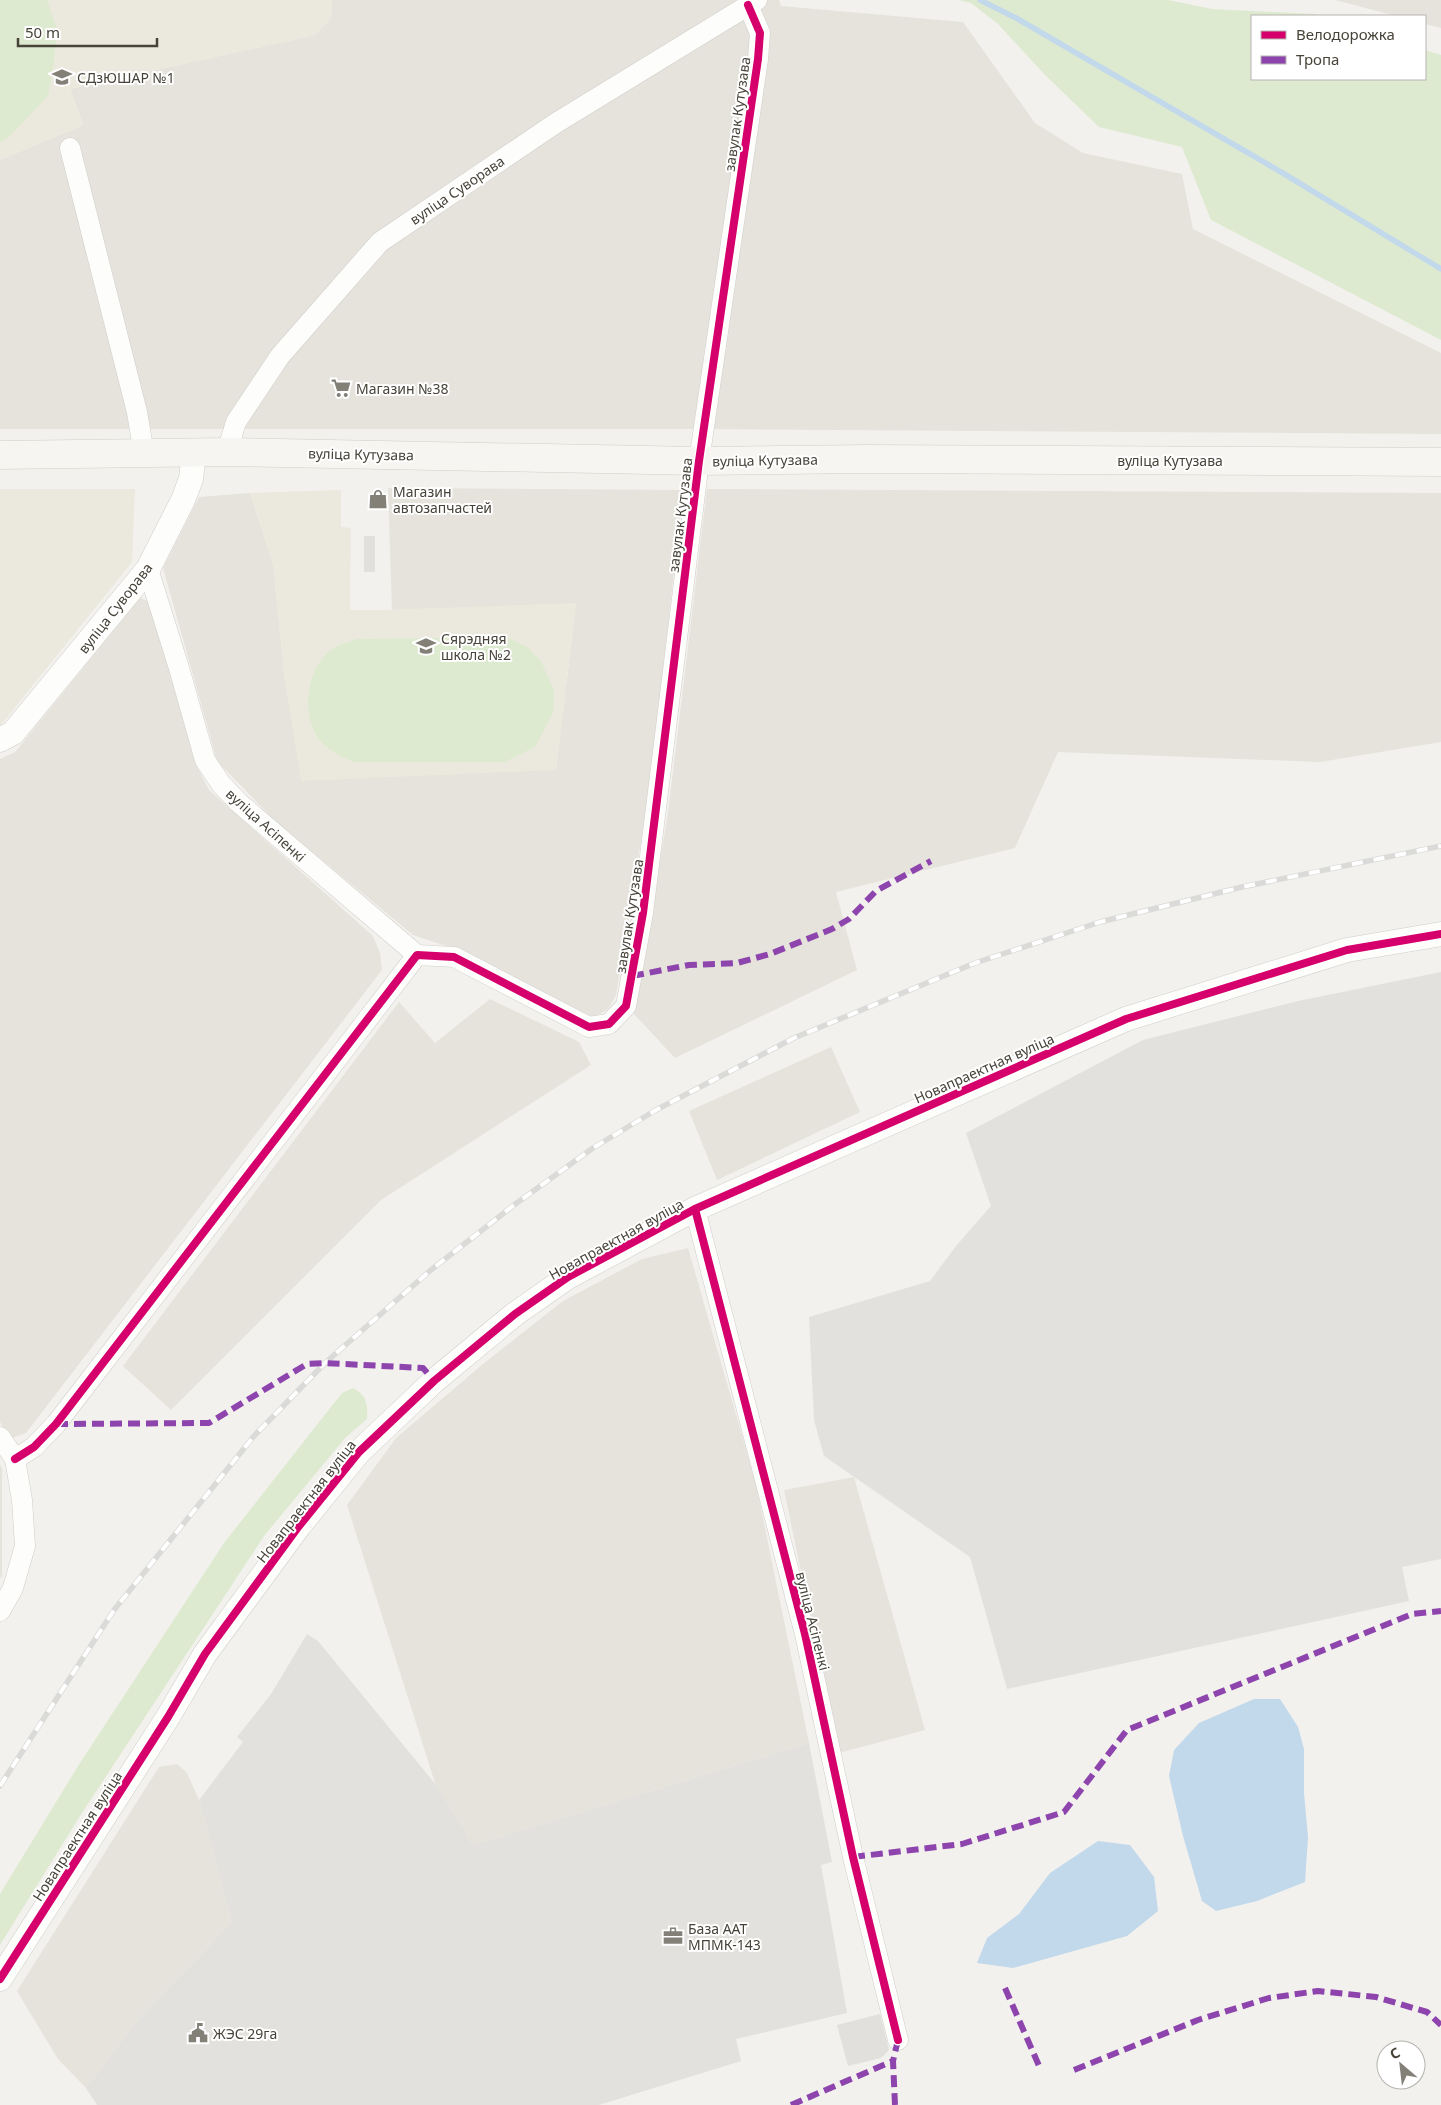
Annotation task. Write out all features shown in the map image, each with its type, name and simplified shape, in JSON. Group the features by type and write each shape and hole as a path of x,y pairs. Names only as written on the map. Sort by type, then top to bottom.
{"main road":[{"name":"вуліца Кутузава","path":"0,455 194,454 227,452 699,461 875,459 1441,462"}],"street":[{"name":"вуліца Суворава","path":"227,452 236,422 280,356 380,242 556,123 752,2"},
{"name":"завулак Кутузава","path":"417,955 454,957 589,1026 609,1024 626,1006 643,912 699,461 758,59 760,33 752,2"},
{"path":"70,148 137,412 144,454"},
{"name":"вуліца Суворава","path":"0,740 13,733 148,569 183,500 191,479 194,454"},
{"name":"вуліца Асіпенкі","path":"148,569 205,760 221,784 239,803 417,955"},
{"name":"Новапраектная вуліца","path":"0,1980 168,1717 205,1654 299,1526 359,1452 434,1381 514,1314 568,1277 695,1210 1126,1019 1347,950 1441,934"},
{"path":"15,1459 34,1447 56,1424 417,955"},
{"name":"вуліца Асіпенкі","path":"695,1210 805,1634 854,1857 898,2040"},
{"path":"0,1438 15,1459 22,1500 25,1546 13,1588 0,1611"}],"shaded area":[{"name":"СДзЮШАР №1","path":"0,0 332,0 331,18 315,35 70,89 83,125 0,160"},
{"path":"332,0 779,0 781,6 963,22 1035,123 1083,153 1182,174 1193,229 1441,353 1441,434 696,429 0,429 0,160 83,125 70,89 315,35 331,18"},
{"path":"1335,0 1441,0 1441,28 1426,24 1426,15 1392,15"},
{"path":"388,488 683,490 650,786 616,995 608,1009 595,1017 586,1015 461,951 413,935 274,820 217,761 163,568 199,497 250,493 273,564 285,681 556,769 576,604 392,610"},
{"path":"0,489 135,489 132,562 0,726"},
{"path":"707,489 1441,493 1441,742 1320,762 1058,752 1015,848 836,892 857,970 675,1058 634,1014 668,813"},
{"name":"Сярэдняя школа №2","path":"341,490 341,527 351,528 350,610 576,603 556,770 301,781 285,681 273,564 250,493"},
{"path":"364,536 375,536 375,572 364,572"},
{"path":"140,598 151,602 196,765 209,790 373,936 380,953 382,970 26,1433 10,1439 0,1422 0,759 15,752"},
{"path":"1441,972 1441,1559 1402,1567 1409,1601 1007,1689 970,1557 824,1456 814,1420 809,1317 930,1281 956,1246 991,1206 966,1133 1143,1040 1298,1001"},
{"path":"490,999 579,1042 591,1065 381,1200 171,1410 123,1366 399,1002 435,1043"},
{"path":"831,1047 860,1112 717,1180 689,1111"},
{"path":"688,1248 756,1484 809,1743 473,1845 435,1783 347,1505 396,1438 483,1364 563,1301 642,1259"},
{"path":"0,1464 2,1469 2,1576 0,1578"},
{"path":"854,1477 925,1730 839,1753 784,1490"},
{"path":"307,1634 318,1641 437,1786 473,1845 809,1743 832,1862 821,1865 847,2013 736,2039 741,2061 599,2105 97,2105 86,2088 136,2022 232,1922 199,1800 243,1742 237,1737 271,1694"},
{"path":"177,1764 187,1773 199,1800 232,1922 136,2022 86,2088 58,2059 17,1991 159,1767"},
{"path":"880,2014 889,2050 881,2058 848,2066 837,2025"}],"green space":[{"path":"0,0 47,0 57,29 48,96 7,139 0,142"},
{"path":"958,0 1168,0 1212,9 1318,15 1251,15 1251,80 1426,80 1426,50 1441,55 1441,340 1211,220 1182,147 1099,127 1045,75 998,24 971,3"},
{"path":"507,637 529,648 542,663 554,691 553,713 535,747 505,762 353,762 329,749 321,742 312,727 308,701 313,675 327,654 337,646 356,639"},
{"path":"353,1388 366,1401 367,1419 346,1437 264,1536 80,1816 0,1945 0,1894 78,1766 224,1543 342,1393"}],"water":[{"path":"1254,1699 1280,1699 1298,1727 1304,1749 1304,1793 1308,1837 1305,1882 1257,1901 1216,1911 1202,1901 1183,1836 1169,1776 1174,1750 1199,1723"},
{"path":"1098,1841 1130,1845 1154,1877 1158,1911 1127,1936 1013,1968 977,1963 987,1938 1019,1914 1050,1873"}],"waterway":[{"path":"980,0 1016,18 1281,172 1441,269"}],"railway":[{"path":"0,1786 114,1610 254,1436 325,1363 431,1270 514,1205 593,1148 656,1110 794,1038 975,963 1100,922 1242,887 1441,846"}],"marked path":[{"path":"632,976 689,965 737,963 770,954 832,929 849,919 876,891 931,861"},
{"path":"56,1424 209,1423 307,1364 325,1363 423,1368 434,1381"},
{"path":"853,1857 962,1844 1064,1812 1127,1730 1412,1614 1441,1611"},
{"path":"1005,1988 1040,2068"},
{"path":"1074,2070 1198,2020 1269,1998 1318,1991 1376,1997 1427,2012 1441,2025"},
{"path":"895,2105 893,2061 898,2040"},
{"path":"791,2105 893,2061"}],"cycle path":[{"path":"15,1459 34,1447 56,1424 417,955 454,957 589,1027 609,1024 626,1006 643,913 699,461 758,59 760,33 748,5"},
{"path":"0,1979 168,1717 205,1654 299,1526 359,1452 434,1381 515,1314 568,1277 695,1209 1126,1019 1347,950 1441,934"},
{"path":"695,1209 805,1634 853,1857 898,2040"}],"place":[{"name":"СДзЮШАР №1","path":"62,77"},
{"name":"Магазин №38","path":"341,388"},
{"name":"Магазин автозапчастей","path":"378,499"},
{"name":"Сярэдняя школа №2","path":"426,646"},
{"name":"База ААТ МПМК-143","path":"673,1936"},
{"name":"ЖЭС 29га","path":"198,2033"}]}
